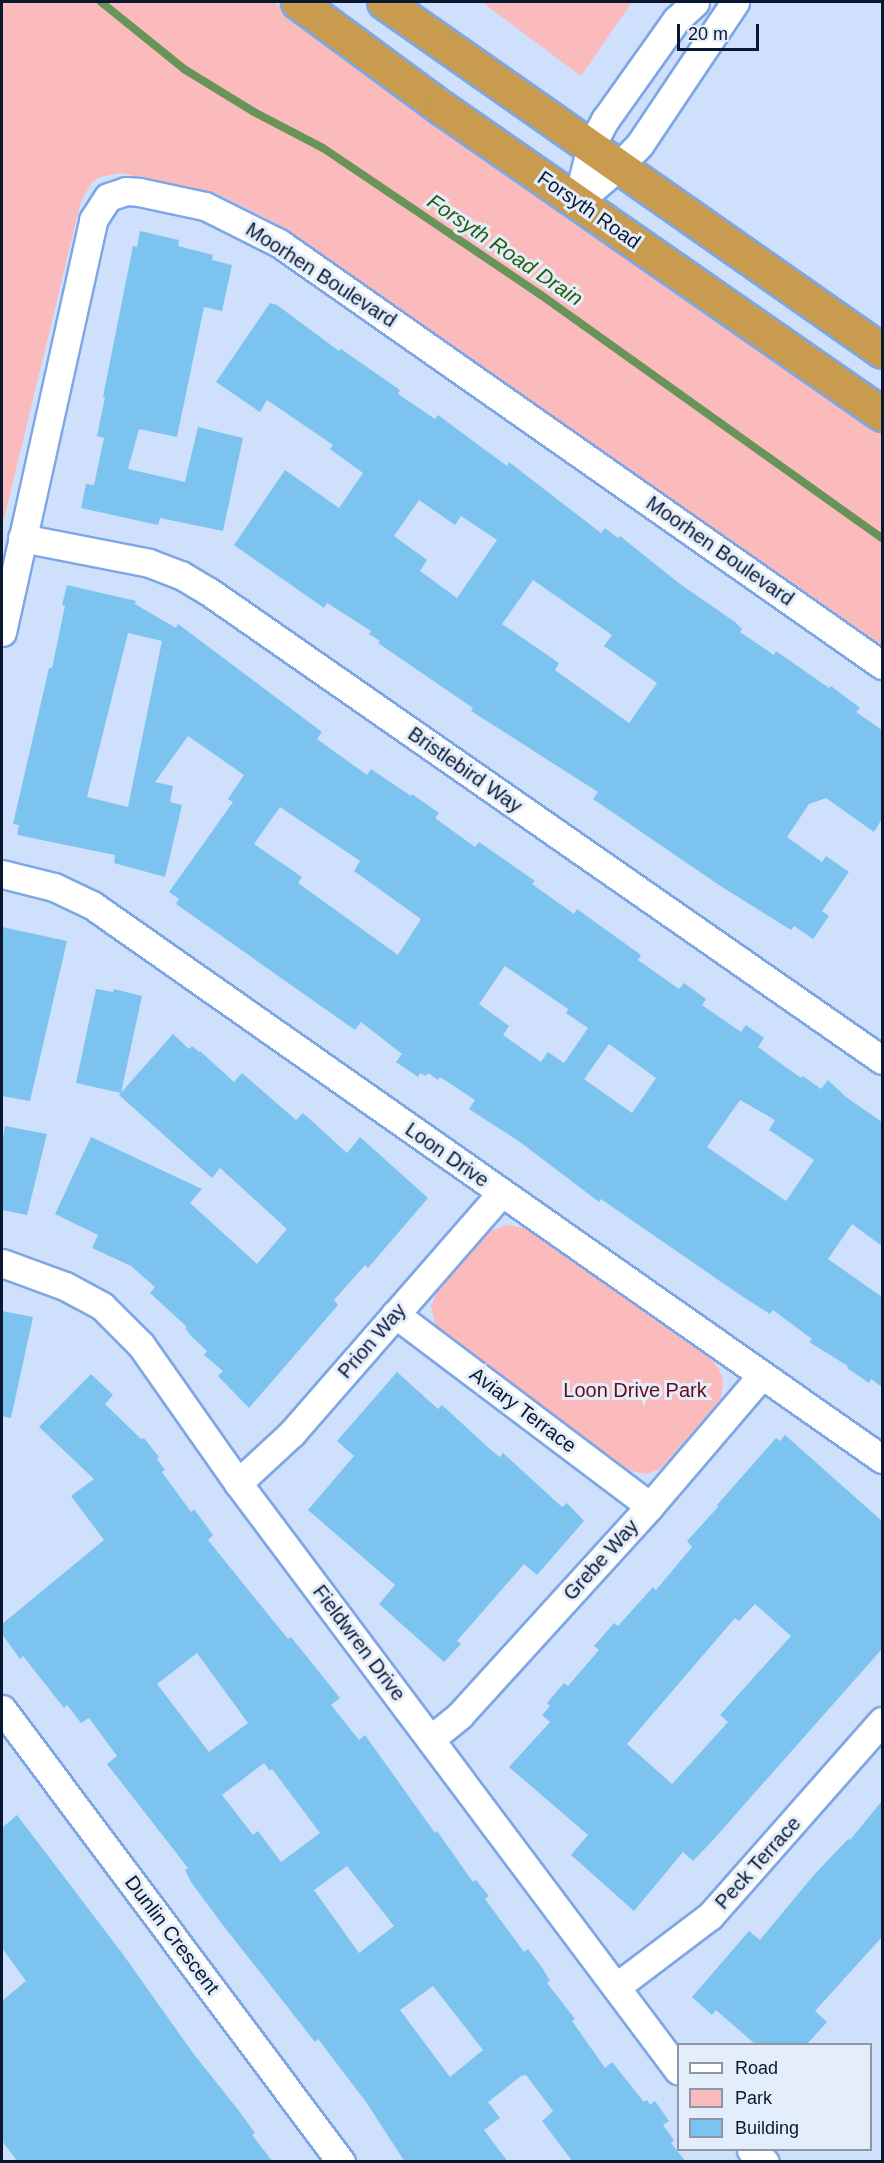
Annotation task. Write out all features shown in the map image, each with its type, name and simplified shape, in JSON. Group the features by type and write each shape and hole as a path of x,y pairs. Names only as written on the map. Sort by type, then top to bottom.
{"highway":[{"name":"Forsyth Road","path":"298,2 390,70 882,414"},
{"path":"384,2 882,351"}],"street":[{"path":"578,202 591,146 605,120 676,20 695,2"},
{"path":"578,202 620,166 640,144 735,2"},
{"name":"Moorhen Boulevard","path":"2,632 93,220 108,197 126,191 205,206 279,243 882,664"},
{"name":"Bristlebird Way","path":"22,538 149,563 181,575 208,591 882,1060"},
{"name":"Loon Drive","path":"2,874 54,886 92,905 882,1459"},
{"name":"Prion Way","path":"237,1484 292,1433 501,1193"},
{"name":"Fieldwren Drive","path":"2,1263 64,1286 102,1306 141,1345 237,1484 432,1738 677,2069"},
{"name":"Aviary Terrace","path":"395,1314 651,1506"},
{"name":"Grebe Way","path":"432,1738 460,1715 651,1506 762,1375"},
{"name":"Dunlin Crescent","path":"2,1709 341,2162"},
{"name":"Peck Terrace","path":"616,1987 710,1916 882,1721"},
{"path":"752,2151 765,2162"}],"green space":[{"path":"2,2 273,2 459,137 882,432 882,645 274,222 216,193 121,173 100,177 92,182 81,201 2,527"},
{"path":"482,2 632,2 581,76"},
{"name":"Loon Drive Park","path":"506,1225 534,1232 707,1354 719,1369 723,1380 721,1399 660,1469 645,1474 624,1469 451,1342 436,1327 431,1306 439,1288 489,1232"}],"building":[{"path":"140,231 179,240 178,246 213,255 212,260 232,265 222,311 204,307 177,437 139,429 128,469 185,482 198,427 243,438 223,531 160,518 158,525 81,508 86,484 94,485 104,438 97,436 105,397 103,397 133,246 137,247"},
{"path":"270,303 277,305 339,351 341,349 400,390 398,394 435,419 438,415 507,466 509,462 601,533 605,528 618,538 620,536 680,584 735,622 742,629 740,632 774,655 776,651 829,688 831,686 860,708 856,712 882,730 882,819 874,832 826,798 809,804 787,837 822,862 826,856 849,872 822,911 829,916 813,939 794,926 791,930 719,885 593,799 598,792 471,711 473,708 378,643 380,641 369,634 371,631 327,603 324,608 234,545 285,470 339,508 363,473 330,449 333,445 267,400 260,412 216,382","holes":["419,500 455,525 461,516 497,540 457,598 420,571 427,560 394,536","533,580 612,635 604,646 657,683 629,723 555,670 559,663 502,624"]},
{"path":"67,585 136,601 135,604 176,628 178,624 322,732 317,739 367,775 371,769 411,796 412,794 439,813 435,818 475,847 479,842 535,881 532,884 574,914 577,909 641,955 638,960 679,989 684,983 706,999 702,1005 741,1032 746,1025 764,1038 758,1047 801,1078 803,1076 821,1089 828,1080 846,1097 882,1122 882,1246 852,1224 828,1259 882,1297 882,1387 871,1379 869,1383 847,1368 848,1366 809,1342 812,1339 773,1310 770,1314 601,1199 599,1202 520,1142 469,1109 475,1100 440,1077 438,1080 428,1073 426,1076 420,1073 418,1077 396,1062 402,1054 361,1022 355,1030 176,904 179,899 169,892 233,802 228,799 244,775 188,736 155,782 173,786 170,802 182,805 165,877 114,863 115,855 17,835 19,825 13,824 49,668 52,668 65,606 62,605","holes":["128,633 162,641 128,807 87,797","280,807 360,861 354,871 421,919 398,955 298,883 302,877 254,844","505,966 568,1009 566,1013 588,1028 564,1063 548,1052 541,1062 503,1035 509,1026 479,1004","609,1044 656,1078 632,1113 584,1079","740,1100 775,1120 769,1130 814,1160 786,1201 707,1147"]},
{"path":"2,927 67,941 30,1101 2,1096"},
{"path":"96,989 113,992 114,989 142,996 121,1093 76,1083"},
{"path":"173,1034 189,1049 192,1046 200,1051 234,1082 242,1073 296,1120 303,1113 347,1153 360,1137 428,1198 368,1268 365,1265 334,1300 338,1305 249,1408 218,1376 223,1371 204,1355 207,1351 191,1336 185,1328 187,1327 150,1293 155,1287 131,1266 92,1248 98,1235 55,1214 91,1137 202,1189 190,1203 257,1264 287,1229 220,1168 212,1178 119,1095"},
{"path":"5,1126 47,1134 27,1215 2,1210 2,1143"},
{"path":"2,1311 33,1317 11,1418 2,1416"},
{"path":"397,1372 438,1409 442,1405 492,1451 500,1457 503,1453 562,1507 567,1503 584,1521 537,1575 524,1564 457,1641 461,1644 444,1662 379,1604 395,1585 308,1510 354,1456 337,1441"},
{"path":"91,1374 113,1395 105,1404 141,1439 144,1438 159,1457 157,1459 165,1470 162,1472 191,1512 194,1509 213,1535 208,1540 288,1639 291,1637 340,1698 331,1705 359,1740 365,1735 435,1833 437,1831 473,1882 476,1880 489,1896 485,1899 524,1952 528,1949 543,1969 550,1981 547,1983 575,2019 572,2021 605,2068 612,2062 644,2102 647,2100 650,2105 655,2101 669,2121 663,2125 674,2140 671,2143 686,2162 573,2162 542,2121 553,2111 526,2075 521,2076 488,2102 500,2118 484,2130 508,2162 405,2162 366,2102 318,2039 315,2042 222,1924 191,1882 185,1870 188,1868 107,1764 117,1756 89,1718 81,1723 67,1705 64,1708 23,1656 20,1659 2,1634 2,1624 104,1540 71,1496 94,1479 39,1427","holes":["197,1653 248,1723 209,1752 157,1684","264,1763 270,1771 272,1769 320,1833 281,1862 258,1831 253,1835 222,1795","347,1866 394,1926 359,1953 314,1890","433,1986 483,2050 450,2077 400,2010"]},
{"path":"785,1435 882,1521 882,1649 713,1840 693,1861 683,1852 634,1911 571,1855 588,1835 509,1767 550,1722 542,1715 550,1706 547,1703 564,1683 568,1686 599,1650 594,1646 614,1623 618,1626 653,1587 656,1590 692,1547 687,1541 776,1438 780,1441","holes":["755,1604 791,1636 720,1715 728,1722 672,1784 627,1744 735,1618 739,1621"]},
{"path":"882,1801 882,1937 815,2011 827,2022 808,2043 754,2043 716,2010 712,2015 692,1997 749,1931 760,1940 813,1876 848,1839 850,1840"},
{"path":"17,1815 122,1953 193,2053 239,2111 255,2133 252,2135 273,2162 18,2162 2,2141 2,2001 26,1981 2,1948 2,1828"}],"waterway":[{"name":"Forsyth Road Drain","path":"101,2 184,69 254,112 323,148 541,295 882,538"}]}
